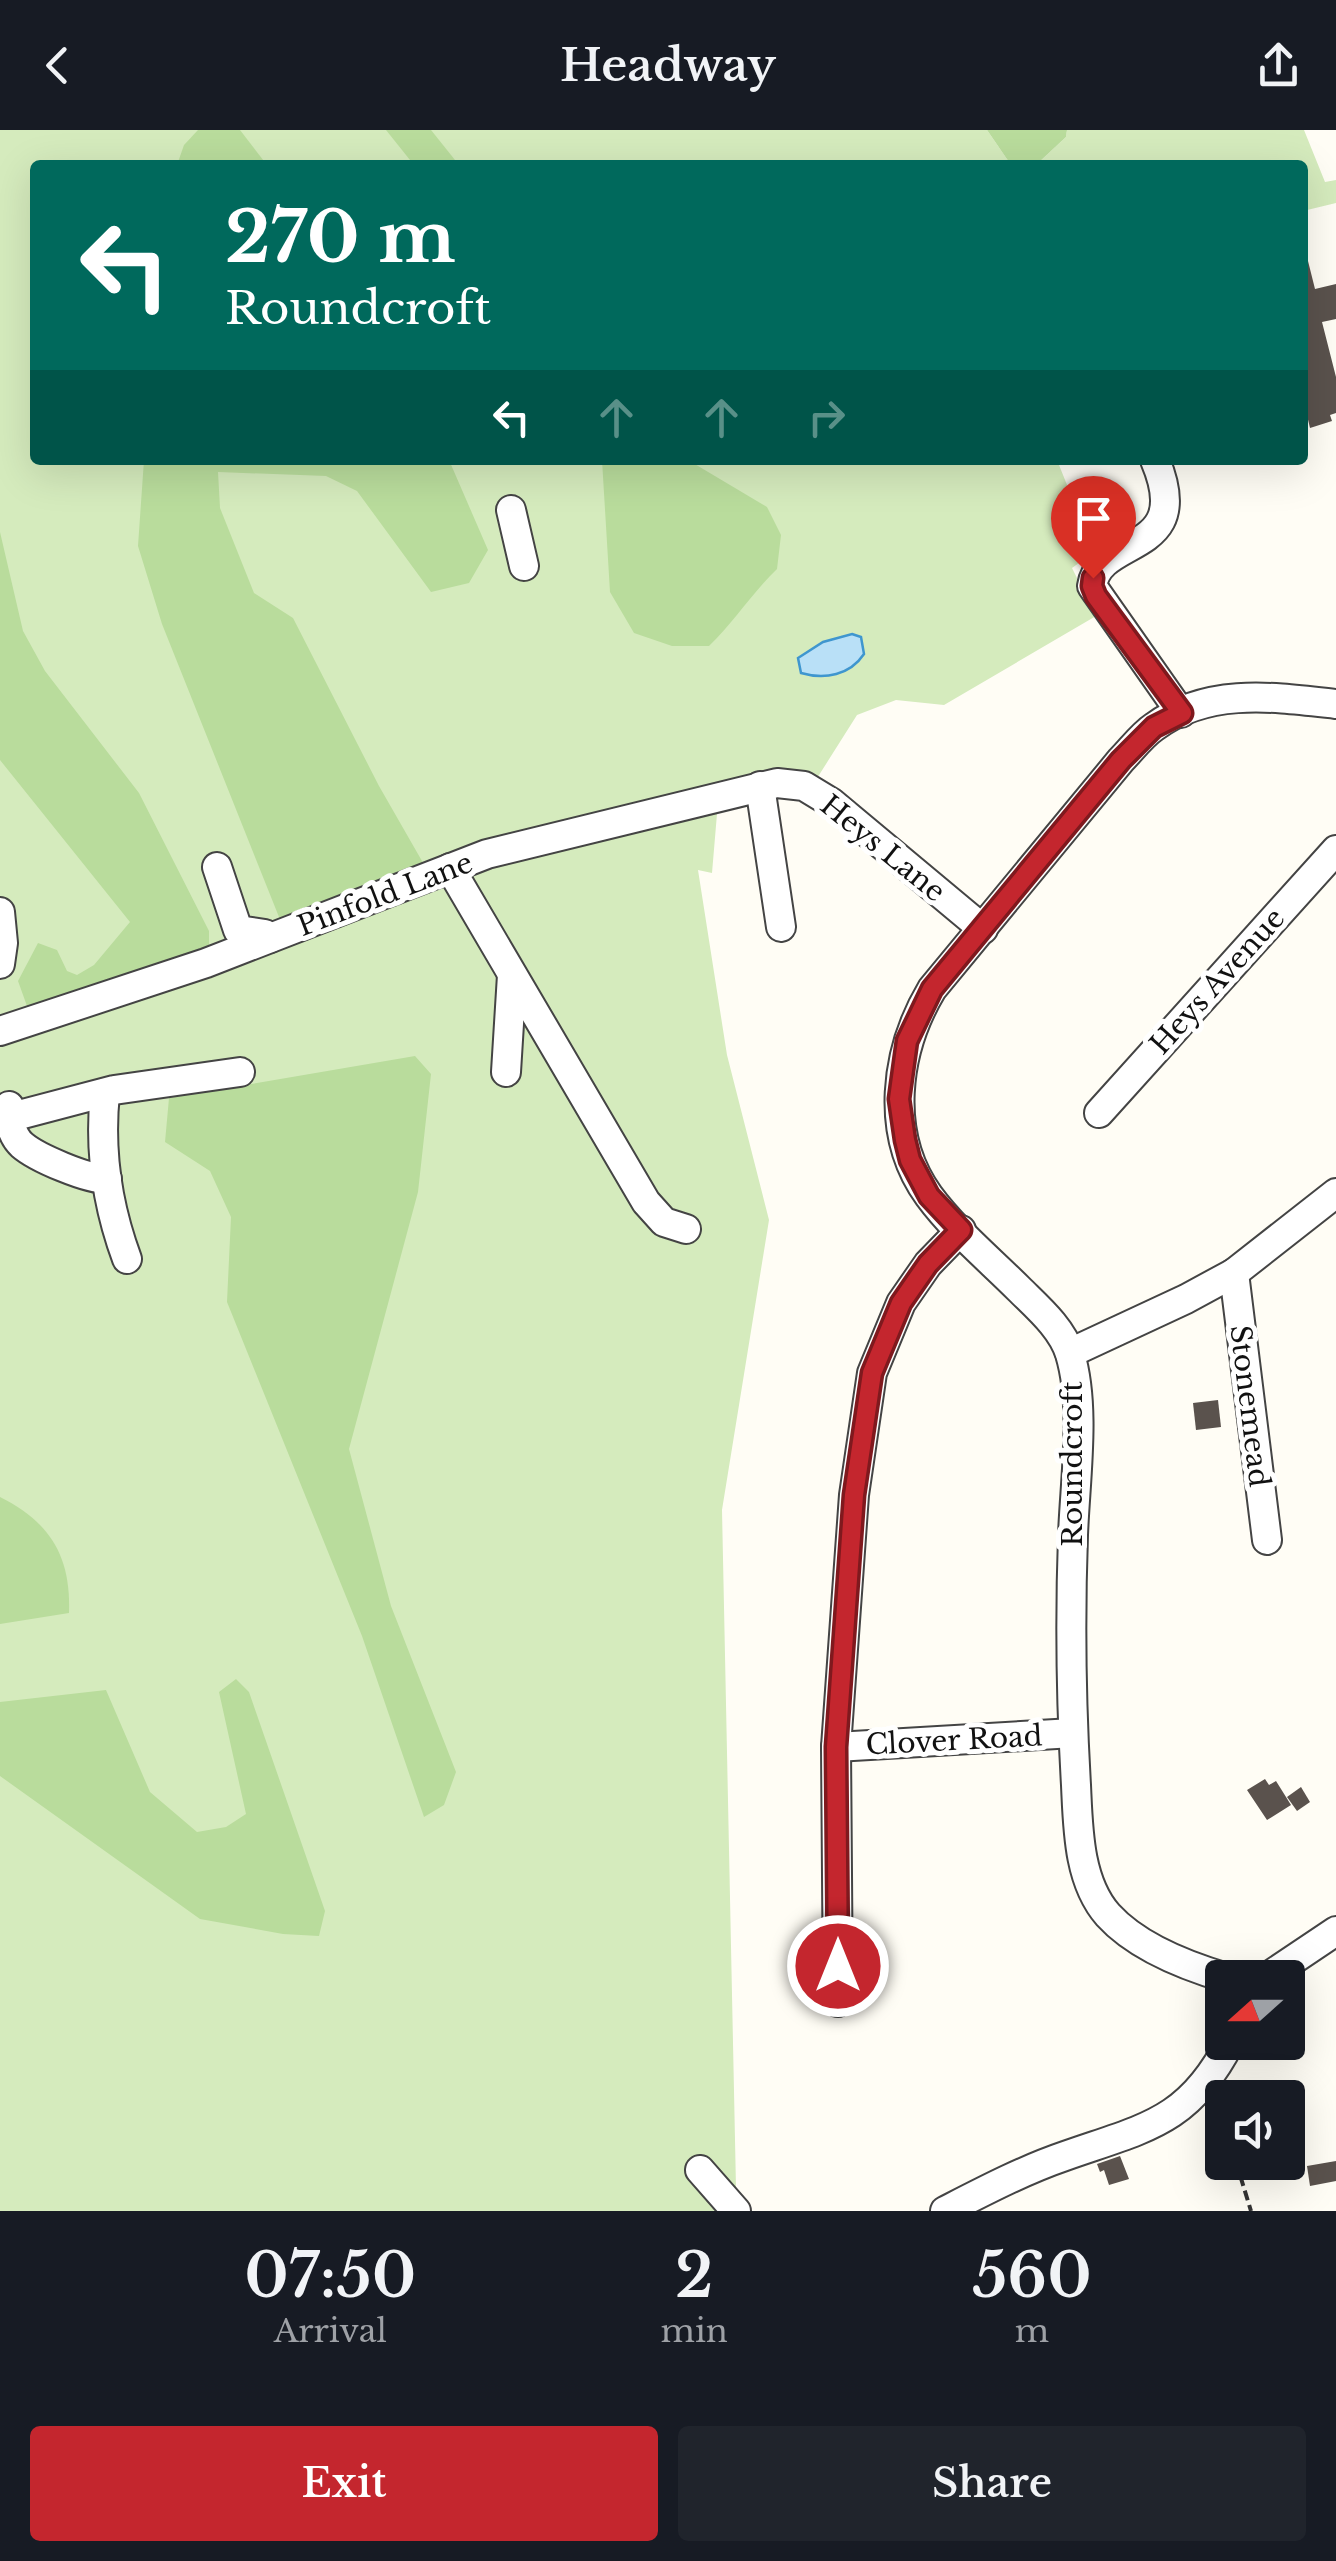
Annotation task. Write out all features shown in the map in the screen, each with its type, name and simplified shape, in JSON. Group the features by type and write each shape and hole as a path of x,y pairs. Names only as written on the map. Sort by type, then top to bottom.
{"street":[{"path":"1157,465 1167,499 1160,523 1098,571 1092,586 1182,713"},
{"path":"511,510 524,566"},
{"name":"Roundcroft","path":"1205,1970 1132,1936 1106,1913 1092,1887 1079,1840 1072,1733 1070,1648 1077,1408 1070,1352 1046,1317 929,1196 910,1160 900,1120 900,1079 907,1041 932,989 1121,760 1154,727 1204,704 1236,697 1270,696 1336,704"},
{"path":"768,785 781,927"},
{"name":"Heys Lane","path":"768,785 804,786 832,803 983,928"},
{"name":"Pinfold Lane","path":"0,1031 206,963 488,854 768,785"},
{"name":"Heys Avenue","path":"1099,1113 1336,850"},
{"path":"217,867 238,930 270,938"},
{"path":"450,868 646,1202 664,1222 686,1229"},
{"path":"0,912 0,964"},
{"path":"506,1072 512,973"},
{"path":"107,1179 73,1170 24,1147 6,1115 105,1092 240,1072"},
{"path":"105,1092 102,1126 107,1179 113,1222 128,1259"},
{"path":"1070,1352 1186,1300 1234,1272 1336,1193"},
{"path":"838,2002 836,1747 854,1495 872,1373 901,1303 928,1264 961,1230"},
{"name":"Stonemead","path":"1234,1272 1267,1540"},
{"name":"Clover Road","path":"836,1747 1072,1733"},
{"path":"1290,1960 1336,1931"},
{"path":"946,2211 1061,2157 1158,2123 1211,2078 1221,2060"},
{"path":"700,2170 736,2211"}],"path":[{"path":"1242,2180 1251,2211"}],"green space":[{"path":"0,130 987,130 1008,160 30,160 30,465 1059,465 1094,552 1072,568 1096,616 944,705 896,700 857,715 814,783 718,802 712,873 698,870 727,1055 769,1220 722,1510 736,2188 750,2211 0,2211"},
{"path":"198,130 240,130 263,160 179,160 184,145"},
{"path":"386,130 431,130 455,160 410,160"},
{"path":"987,130 1067,130 1066,137 1041,160 1008,160"},
{"path":"1067,130 1304,130 1325,182 1336,180 1336,203 1308,210 1308,160 1041,160 1066,137"},
{"path":"144,465 451,465 488,550 469,583 431,592 357,491 326,476 218,472 220,508 254,593 293,618 426,868 283,927 162,624 138,546"},
{"path":"602,465 696,465 767,507 781,535 777,569 709,646 672,646 634,633 610,592"},
{"path":"0,532 23,631 45,671 139,793 209,931 209,956 39,1016 27,1006 18,981 38,943 57,950 67,971 77,975 94,965 130,922 0,760"},
{"path":"415,1056 431,1074 418,1192 349,1449 391,1606 456,1772 444,1805 424,1817 362,1636 227,1302 231,1217 210,1171 165,1142 169,1098"},
{"path":"0,1497 32,1518 54,1543 66,1574 69,1613 0,1624"},
{"path":"236,1679 249,1692 325,1911 319,1936 283,1934 200,1919 0,1776 0,1702 106,1690 150,1792 197,1832 226,1827 246,1814 219,1692"}],"water":[{"path":"852,634 861,637 864,654 852,667 828,676 801,673 798,658 823,642"}],"building":[{"path":"1308,261 1315,289 1336,284 1336,319 1322,322 1336,377 1336,413 1330,415 1332,421 1310,428"},
{"path":"1218,1400 1221,1427 1196,1430 1193,1403"},
{"path":"1265,1779 1269,1785 1276,1781 1291,1805 1267,1820 1247,1790"},
{"path":"1301,1787 1310,1802 1297,1811 1287,1797"},
{"path":"1120,2156 1129,2179 1109,2185 1104,2170 1100,2172 1097,2164"},
{"path":"1336,2161 1336,2181 1310,2186 1307,2166"}],"route":[{"path":"838,1966 836,1747 854,1495 872,1373 901,1303 928,1264 961,1230 929,1196 910,1160 899,1099 907,1041 932,989 1121,760 1154,727 1182,713 1096,596 1093,578"}]}
